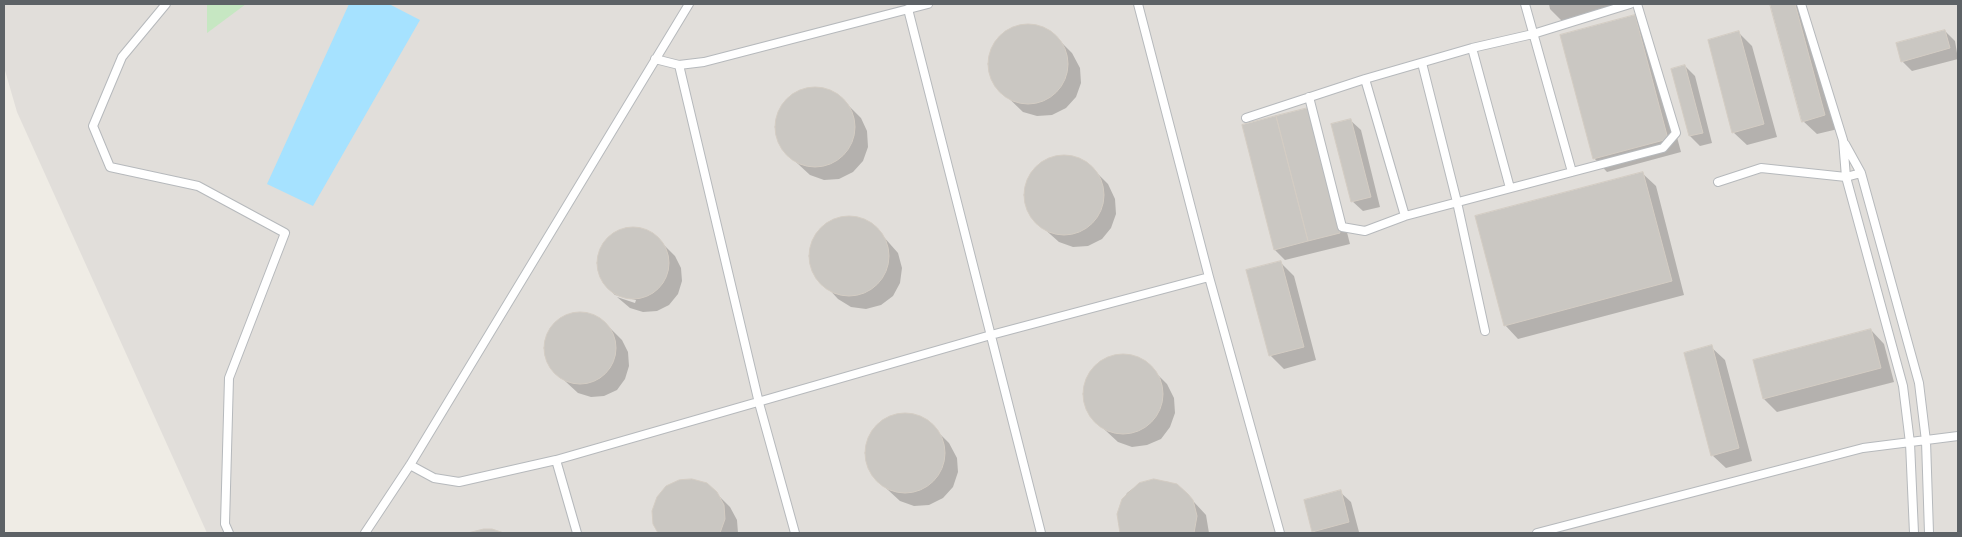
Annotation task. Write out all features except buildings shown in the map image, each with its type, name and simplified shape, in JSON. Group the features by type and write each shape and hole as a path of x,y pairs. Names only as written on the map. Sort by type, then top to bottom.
{"lane":[{"path":"166,4 122,57 93,126 110,167 198,186 285,233 230,378 225,524 229,533"},
{"path":"365,533 410,464 689,4"},
{"path":"655,59 679,65 723,58 928,4"},
{"path":"1138,4 1209,277 1280,533"},
{"path":"1525,4 1572,172"},
{"path":"1246,118 1365,79 1472,48 1533,34 1630,4"},
{"path":"1309,97 1342,227 1365,231 1405,216 1663,148 1676,133 1637,4"},
{"path":"1801,4 1843,140 1861,173 1919,384 1926,440 1929,533"},
{"path":"908,9 1041,533"},
{"path":"1472,48 1510,188"},
{"path":"1422,63 1457,202 1486,331"},
{"path":"679,65 760,402 796,533"},
{"path":"1365,79 1405,216"},
{"path":"1843,140 1846,177 1904,386 1910,443 1914,533"},
{"path":"1718,182 1761,168 1846,177 1861,173"},
{"path":"410,464 434,478 459,482 556,460 992,335 1209,277"},
{"path":"1537,533 1863,448 1958,436"},
{"path":"556,460 577,533"}],"shaded area":[{"path":"4,4 1958,4 1958,533 207,533 17,112 4,67"}],"green space":[{"path":"207,4 246,4 207,33"}],"water":[{"path":"349,4 389,4 420,20 313,206 267,184"}]}
